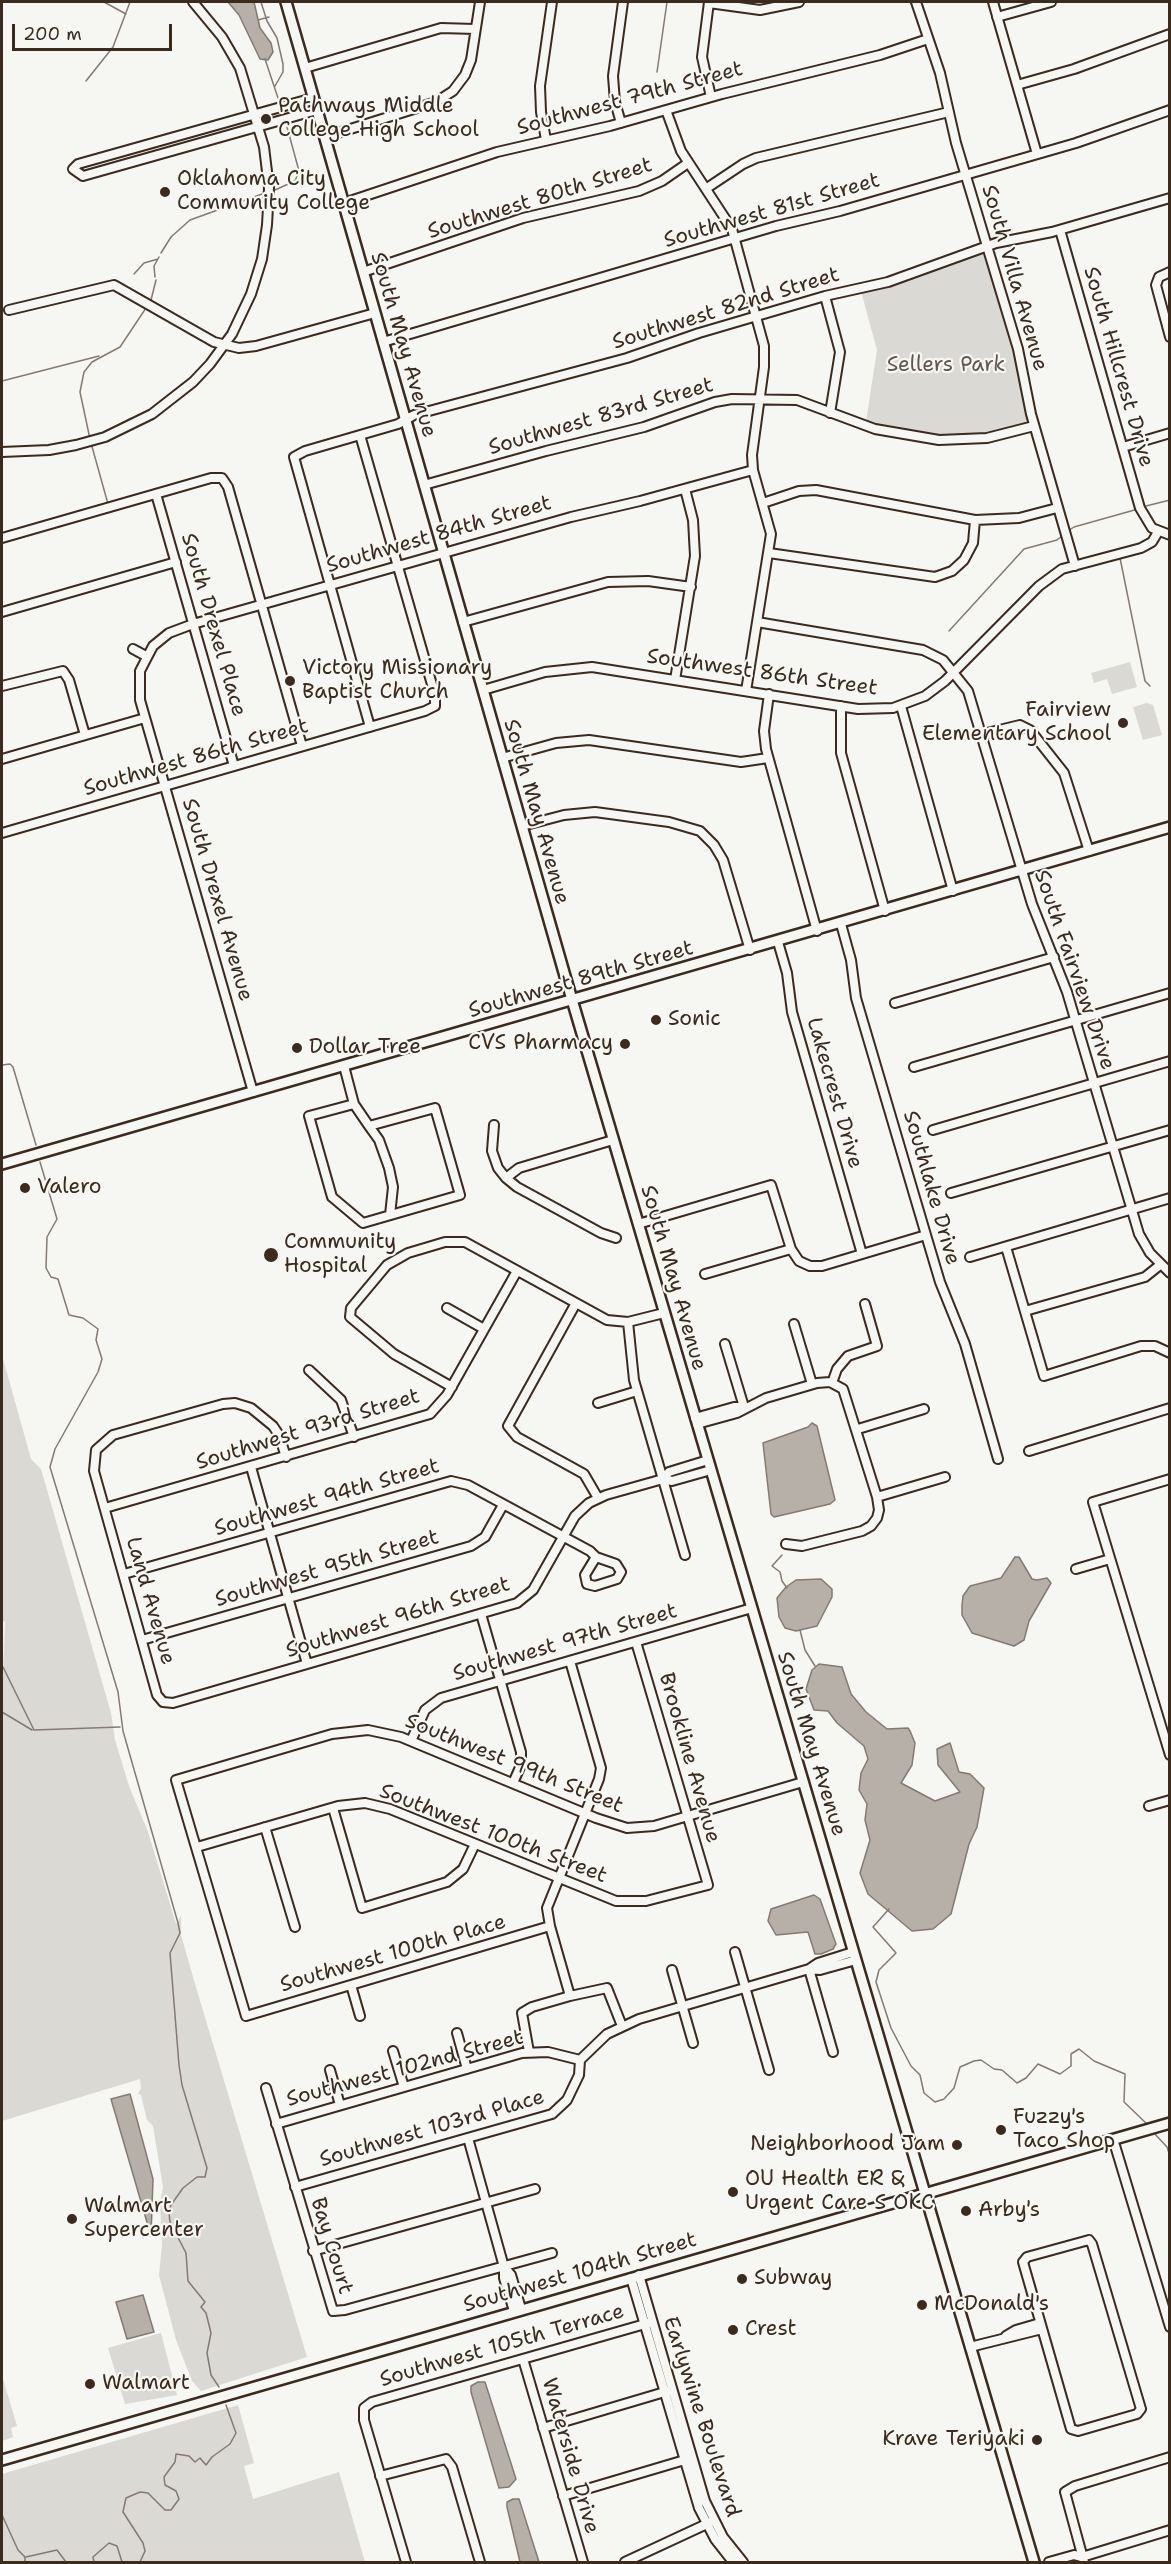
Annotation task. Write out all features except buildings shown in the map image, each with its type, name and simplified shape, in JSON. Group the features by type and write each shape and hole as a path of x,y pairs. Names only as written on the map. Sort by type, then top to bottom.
{"main road":[{"name":"South May Avenue","path":"286,2 572,1002 1034,2562"},
{"name":"Southwest 89th Street","path":"2,1164 572,1002 1170,827"},
{"name":"Southwest 104th Street","path":"2,2460 1170,2123"}],"street":[{"path":"2,452 49,450 76,445 125,428 173,399 199,376 225,345 251,294 264,250 268,188 259,126 247,84 232,52 193,2"},
{"path":"325,137 426,106 448,95 462,81 469,68 480,2"},
{"path":"546,140 541,112 540,86 552,2"},
{"path":"621,123 613,76 623,2"},
{"path":"711,97 702,57 709,2 760,10 799,2"},
{"name":"South Villa Avenue","path":"916,2 1018,349 1034,426 1075,566"},
{"path":"993,2 1037,154"},
{"path":"997,17 1051,2"},
{"path":"305,68 441,28 475,29"},
{"path":"1017,85 1074,69 1170,34"},
{"name":"Southwest 79th Street","path":"344,203 498,152 621,123 711,97 880,55 928,39"},
{"path":"313,98 78,164 73,169 82,176 317,110"},
{"path":"270,109 274,122"},
{"path":"666,110 675,139 688,163 728,219 757,315 765,355 752,446 753,470 771,530 746,691"},
{"name":"Southwest 81st Street","path":"383,342 735,238 966,175 1170,110"},
{"path":"707,188 742,164 756,158 949,112"},
{"name":"Southwest 80th Street","path":"363,272 523,218 639,192 662,181 688,163"},
{"name":"Southwest 82nd Street","path":"329,585 294,458 305,451 406,420 414,415 515,386 627,358 757,315 898,279 987,246 1060,230 1170,198"},
{"name":"South Hillcrest Drive","path":"1060,230 1139,503 1144,516 1158,532"},
{"path":"1170,272 1161,276 1156,290 1170,337"},
{"path":"9,310 114,285 214,342 239,348 256,346 375,313"},
{"path":"825,296 840,352 830,412"},
{"name":"Southwest 83rd Street","path":"424,485 644,427 715,402 759,399 797,400 874,429 939,440 987,438 1034,426"},
{"path":"1123,447 1170,434"},
{"path":"360,435 397,566"},
{"name":"Southwest 84th Street","path":"146,656 165,635 193,624 578,515 753,470"},
{"path":"2,538 156,494 222,478 228,487 302,746"},
{"path":"675,680 691,586 694,534 685,489"},
{"path":"763,503 799,491 822,490 975,520 1018,518 1058,508"},
{"name":"South Drexel Place","path":"156,494 234,766"},
{"path":"769,553 921,577 939,577 957,567 967,556 974,537 975,520"},
{"path":"1158,532 1170,536"},
{"name":"Southwest 86th Street","path":"483,690 545,672 572,668 603,668 841,706 877,710 901,706 925,696 955,673 1039,586 1062,570 1146,546 1158,532"},
{"path":"2,612 176,562"},
{"name":"Southwest 86th Street","path":"2,833 370,727 435,706 435,695 397,566"},
{"path":"463,622 608,582 648,581 691,586"},
{"path":"329,585 370,727"},
{"name":"South Fairview Drive","path":"757,622 918,648 943,660 971,695 1039,925 1054,957 1075,1020 1132,1210 1143,1241 1160,1265 1170,1273"},
{"path":"2,759 145,718 139,681 146,656 133,649"},
{"path":"2,686 63,671 69,680 85,735"},
{"path":"769,694 764,730 768,758 818,931"},
{"path":"841,706 841,753 885,911"},
{"path":"901,706 953,891"},
{"name":"South Drexel Avenue","path":"145,718 254,1092"},
{"path":"983,734 1020,725 1030,730 1064,773 1089,851"},
{"path":"502,758 556,743 589,740 741,762 768,758"},
{"path":"522,826 564,815 606,813 680,824 700,831 710,840 726,866 750,950"},
{"name":"Southlake Drive","path":"841,924 851,960 856,998 942,1289 965,1344 998,1459"},
{"name":"Lakecrest Drive","path":"778,942 787,973 792,1012 862,1254"},
{"path":"896,1003 1054,957"},
{"path":"914,1066 1170,993"},
{"path":"933,1130 1170,1061"},
{"path":"344,1066 354,1104 379,1140 389,1168 393,1187 390,1215"},
{"path":"354,1104 309,1116 332,1197 363,1223 460,1195 435,1108 369,1126"},
{"path":"494,1125 492,1151 498,1168 506,1178 516,1187 591,1228 616,1238"},
{"path":"951,1193 1170,1130"},
{"path":"506,1178 526,1166 613,1140"},
{"path":"638,1224 771,1185 791,1249 799,1260 814,1267 926,1235"},
{"path":"970,1257 1170,1198"},
{"path":"452,1387 394,1354 353,1322 350,1315 351,1308 391,1262 408,1252 438,1244 465,1242 607,1320 628,1322 664,1312"},
{"path":"1006,1247 1044,1376 1141,1346 1159,1347 1170,1353"},
{"path":"705,1274 791,1249"},
{"path":"1025,1311 1145,1277 1160,1265"},
{"name":"Southwest 93rd Street","path":"105,1508 427,1416 440,1406 452,1387 517,1271"},
{"path":"576,1303 508,1426 517,1437 584,1474 598,1498"},
{"path":"832,1383 843,1359 877,1346 865,1304"},
{"path":"447,1308 484,1329"},
{"path":"628,1322 637,1391 685,1555"},
{"path":"794,1324 812,1384"},
{"path":"725,1344 744,1407"},
{"path":"309,1370 340,1400 354,1437"},
{"path":"696,1421 736,1413 744,1407 812,1384 832,1383 846,1394 877,1497 878,1515 867,1529 802,1546 786,1544"},
{"path":"598,1403 637,1391"},
{"name":"Land Avenue","path":"163,1702 158,1696 93,1464 96,1450 103,1441 117,1434 218,1405 239,1403 254,1410 276,1431 286,1457"},
{"path":"1029,1451 1170,1408"},
{"path":"858,1429 924,1409"},
{"name":"Southwest 96th Street","path":"163,1702 173,1703 514,1604 528,1596 581,1510 598,1498 663,1479 669,1472 709,1465"},
{"path":"251,1467 307,1664"},
{"path":"877,1497 945,1477"},
{"path":"1170,1479 1093,1502 1170,1755"},
{"name":"Southwest 94th Street","path":"124,1574 451,1481 463,1483 588,1550 596,1557 618,1566 621,1572 617,1579 595,1586 587,1584 585,1575 596,1557"},
{"name":"Southwest 95th Street","path":"142,1640 474,1545 487,1534 503,1505"},
{"path":"1076,1569 1110,1559"},
{"name":"Southwest 97th Street","path":"411,1741 422,1713 434,1701 752,1608"},
{"path":"481,1614 522,1754 513,1783"},
{"name":"Brookline Avenue","path":"636,1642 708,1885"},
{"path":"570,1660 601,1768 548,1904 550,1926 570,1996"},
{"name":"Southwest 99th Street","path":"197,1847 176,1780 340,1732 376,1731 411,1741 585,1814 614,1825 636,1829 803,1782"},
{"path":"1149,1806 1170,1800"},
{"name":"Southwest 100th Street","path":"197,1847 333,1808 360,1803 383,1807 601,1897 628,1902 650,1900 708,1885"},
{"path":"333,1808 362,1908 447,1882 463,1869 475,1844"},
{"path":"266,1827 295,1927"},
{"name":"Southwest 100th Place","path":"197,1847 246,2016 550,1926"},
{"path":"735,1952 770,2070"},
{"path":"580,2060 599,2040 621,2026 682,2005 809,1969 818,1963 855,1956"},
{"path":"809,1969 833,2052"},
{"path":"672,1970 693,2043"},
{"path":"351,1985 360,2016"},
{"path":"529,2052 522,2013 532,2007 570,1996 607,1988 621,2026"},
{"path":"457,2033 467,2069"},
{"path":"393,2051 404,2087"},
{"name":"Southwest 102nd Street","path":"276,2124 529,2052 552,2053 580,2060"},
{"name":"Southwest 103rd Place","path":"295,2187 556,2112 565,2103 577,2080 582,2067 580,2060"},
{"path":"330,2070 340,2105"},
{"name":"Bay Court","path":"266,2088 313,2251 333,2311 345,2310 471,2274 504,2267"},
{"path":"468,2138 504,2267 504,2277 517,2310"},
{"path":"1113,2139 1170,2327"},
{"path":"313,2251 453,2210 486,2204 535,2189"},
{"path":"1089,2240 1141,2409 1137,2414 1078,2432 1071,2429 1041,2326 1023,2262 1027,2257 1089,2240"},
{"path":"504,2267 552,2253"},
{"name":"Earlywine Boulevard","path":"635,2276 688,2459 710,2522 733,2562"},
{"name":"Southwest 105th Terrace","path":"380,2476 364,2420 364,2408 372,2403 648,2323"},
{"path":"970,2347 1041,2326"},
{"name":"Waterside Drive","path":"523,2359 583,2562"},
{"path":"543,2428 668,2391"},
{"path":"1081,2561 1065,2492 1075,2486 1170,2457"},
{"path":"406,2562 380,2476 446,2459 452,2467 480,2562"},
{"path":"563,2496 688,2459"},
{"path":"626,2562 710,2522"},
{"name":"Earlywine Boulevard","path":"710,2522 743,2562"},
{"path":"1081,2561 1170,2530"},
{"path":"1049,2562 1074,2555 1081,2561"}],"green space":[{"name":"Sellers Park","path":"986,252 1016,353 1029,422 996,434 951,437 866,422 877,350 861,291 900,282"},
{"path":"1130,662 1137,687 1112,694 1107,679 1094,683 1091,673"},
{"path":"1147,703 1153,705 1162,735 1143,740 1133,707"},
{"path":"2,1355 31,1459 41,1469 111,1713 115,1740 129,1786 148,1832 176,1924 181,1916 181,1935 195,1984 307,2357 201,2391 192,2381 176,2340 159,2275 162,2245 160,2202 163,2187 153,2126 147,2120 141,2095 138,2094 141,2088 140,2079 2,2121 2,1704 5,1621 2,1622"},
{"path":"161,2333 177,2395 125,2404 108,2348"},
{"path":"3,2379 17,2426 11,2428 13,2437 2,2441"},
{"path":"238,2405 254,2463 244,2466 253,2499 339,2472 365,2562 2,2562 2,2474"}],"shaded area":[{"path":"228,2 254,2 260,28 271,43 273,52 268,60 260,59 239,15"},
{"path":"812,1423 817,1426 835,1500 830,1504 774,1517 771,1514 763,1443 808,1427"},
{"path":"1015,1557 1019,1557 1032,1579 1047,1578 1051,1583 1029,1621 1024,1640 1014,1646 972,1633 962,1615 962,1605 963,1596 970,1586 1001,1578"},
{"path":"821,1579 832,1589 832,1597 817,1626 796,1631 785,1628 779,1617 777,1598 796,1580"},
{"path":"819,1664 842,1667 851,1694 866,1712 887,1729 908,1728 915,1743 912,1765 901,1783 935,1801 960,1792 938,1765 937,1749 950,1743 959,1772 970,1774 984,1788 977,1827 969,1844 951,1914 933,1929 912,1931 868,1894 860,1873 870,1840 865,1820 867,1804 859,1790 861,1773 868,1759 864,1746 837,1723 828,1711 814,1710 806,1689 812,1670"},
{"path":"814,1895 820,1899 836,1944 833,1949 821,1954 815,1954 808,1932 776,1935 768,1921 771,1909"},
{"path":"130,2094 153,2179 151,2236 111,2099"},
{"path":"143,2295 154,2332 127,2339 116,2302"},
{"path":"478,2382 485,2382 516,2479 509,2487 499,2488 471,2392 471,2386"},
{"path":"519,2499 539,2562 520,2562 507,2507 507,2502"}],"waterway":[{"path":"104,2 126,14"},
{"path":"86,81 113,47 130,2"},
{"path":"261,2 267,21 277,38 283,64 283,72 275,86"},
{"path":"657,72 667,2"},
{"path":"258,20 269,17"},
{"path":"265,59 278,98"},
{"path":"275,190 295,181 299,171 287,127"},
{"path":"161,253 171,237 190,220 262,194"},
{"path":"155,277 154,266 159,257"},
{"path":"134,274 144,263 158,259"},
{"path":"151,300 156,280"},
{"path":"90,439 80,392 84,372 92,362 120,347 146,308"},
{"path":"2,381 99,356"},
{"path":"91,443 108,504"},
{"path":"1142,507 1170,500"},
{"path":"1068,531 1074,527 1138,509"},
{"path":"949,631 1024,549 1057,540 1062,536"},
{"path":"1120,558 1145,681 1150,686"},
{"path":"2,1065 10,1064 13,1067 36,1145"},
{"path":"40,1162 57,1219 47,1237 46,1268 51,1277 58,1279 69,1315 83,1318 98,1329 96,1340 102,1359 98,1372 55,1449 50,1467 118,1692 123,1731 180,1933 170,1953 179,2065 182,2085 207,2168 205,2177 197,2177 183,2188 171,2205 169,2213 170,2222 186,2253 188,2281 205,2302 201,2307 206,2313 211,2333 207,2353 211,2375 219,2387"},
{"path":"782,1555 772,1566 780,1572 787,1588"},
{"path":"800,1630 805,1650 815,1666"},
{"path":"3,1667 34,1730 120,1727"},
{"path":"2,1712 32,1730"},
{"path":"889,1909 873,1927 896,1953 879,1970 876,1982 891,2028 911,2066 920,2075 924,2093 935,2102 944,2099 954,2088 960,2067 981,2060 994,2069 1002,2070 1017,2083 1026,2078 1038,2064 1060,2074 1071,2066 1071,2054 1079,2049 1094,2061 1125,2074 1124,2102 1147,2124"},
{"path":"1154,2133 1167,2147 1170,2156"},
{"path":"140,2562 145,2551 143,2543 123,2512 126,2498 140,2492 148,2493 165,2510 171,2510 179,2499 176,2491 165,2485 164,2477 175,2462 176,2454 189,2456 195,2462 200,2458 206,2465 212,2457 230,2444 236,2433 226,2405"},
{"path":"2,2515 18,2550 25,2557 25,2562"},
{"path":"94,2562 93,2557 109,2543 117,2546 122,2562 136,2562"},
{"path":"26,2557 57,2550 66,2562"}],"place":[{"name":"Pathways Middle College High School","path":"266,119"},
{"name":"Oklahoma City Community College","path":"165,192"},
{"name":"Victory Missionary Baptist Church","path":"290,681"},
{"name":"Fairview Elementary School","path":"1123,723"},
{"name":"Sonic","path":"656,1020"},
{"name":"CVS Pharmacy","path":"625,1044"},
{"name":"Dollar Tree","path":"297,1048"},
{"name":"Valero","path":"25,1188"},
{"name":"Community Hospital","path":"271,1255"},
{"name":"Fuzzy's Taco Shop","path":"1001,2130"},
{"name":"Neighborhood Jam","path":"957,2145"},
{"name":"OU Health ER & Urgent Care S OKC","path":"733,2192"},
{"name":"Arby's","path":"966,2211"},
{"name":"Walmart Supercenter","path":"72,2219"},
{"name":"Subway","path":"742,2279"},
{"name":"McDonald's","path":"922,2305"},
{"name":"Crest","path":"733,2330"},
{"name":"Walmart","path":"90,2384"},
{"name":"Krave Teriyaki","path":"1037,2440"}]}
